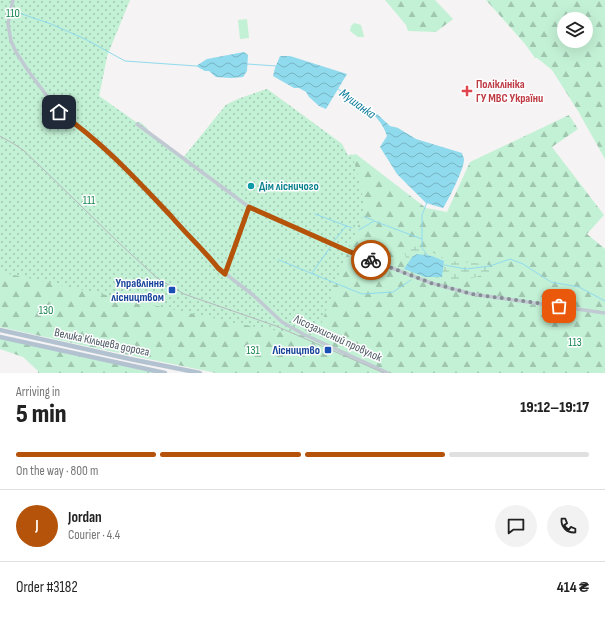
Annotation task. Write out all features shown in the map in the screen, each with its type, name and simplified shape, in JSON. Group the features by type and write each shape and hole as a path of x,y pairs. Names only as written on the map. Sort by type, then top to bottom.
{"main road":[{"name":"Велика Кільцева дорога","path":"0,330 200,373"},
{"name":"Велика Кільцева дорога","path":"0,337 165,373"}],"street":[{"name":"Лісозахисний провулок","path":"13,0 8,24 11,41 16,52 35,81 59,112 110,152 148,191 218,268 253,295 282,322 303,334 388,373"},
{"path":"137,124 249,207 348,251 431,283 472,294 605,313"},
{"path":"225,274 249,207"}],"green space":[{"path":"0,0 114,38 107,56 99,96 183,158 226,105 238,99 267,89 342,144 348,156 356,154 426,208 447,212 470,162 569,115 578,129 552,147 604,215 587,234 605,249 605,373 216,373 0,327"},
{"name":"111","path":"0,0 130,0 107,56 99,96 136,122 140,122 147,128 148,132 183,158 226,105 238,99 267,89 342,144 348,156 352,154 360,183 364,212 316,338 235,323 0,272"},
{"path":"385,0 435,0 453,19 436,32 408,31 406,25"},
{"path":"486,0 605,0 605,159 578,111 552,70 535,58 525,44"},
{"path":"247,19 249,38 240,39 238,20"},
{"path":"354,23 361,25 364,37 358,37 350,31 351,26"},
{"path":"413,246 428,250 450,261 486,264 490,266 491,271 474,278 461,280 436,278 419,271 407,260 404,252 407,247"},
{"path":"0,337 165,373 38,373 38,371 23,357 0,349"}],"water":[{"path":"244,52 248,55 247,71 243,77 216,77 209,71 205,71 196,66 207,59"},
{"path":"280,56 290,56 347,74 326,109 319,106 309,97 306,92 299,88 294,88 273,76"},
{"path":"375,112 390,126 398,128 416,139 462,153 464,163 462,169 443,208 426,203 397,174 380,147 387,136 382,124 373,114"},
{"path":"417,254 432,256 444,261 442,277 425,277 404,269 412,257"}],"waterway":[{"name":"Мушанка","path":"19,13 51,24 85,39 125,61 196,66"},
{"name":"Мушанка","path":"247,64 276,66"},
{"name":"Мушанка","path":"338,89 374,113"},
{"name":"Мушанка","path":"427,202 422,215 422,248 428,256"},
{"path":"315,214 352,228"},
{"path":"364,217 373,220"},
{"path":"359,230 374,221 422,239"},
{"path":"334,241 346,226"},
{"path":"312,273 331,246"},
{"name":"Мушанка","path":"444,265 466,269 490,266 510,259 523,264 551,282 579,287 605,301"},
{"path":"279,260 362,294 393,292 411,280"}],"tram line":[{"path":"0,136 23,150 157,278 184,294 276,326 384,373"}],"way so far":[{"path":"371,260 431,283 472,294 559,306"}],"place":[{"name":"Поліклініка ГУ МВС України","path":"467,91"},
{"name":"Дім лісничого","path":"251,186"},
{"name":"Управління лісництвом","path":"172,290"},
{"name":"Лісництво","path":"328,350"}],"route":[{"path":"59,112 110,152 225,274 249,207 371,260"}],"park label":[{"name":"110","path":"13,13"},
{"name":"130","path":"46,310"},
{"name":"113","path":"575,342"},
{"name":"131","path":"253,350"}]}
